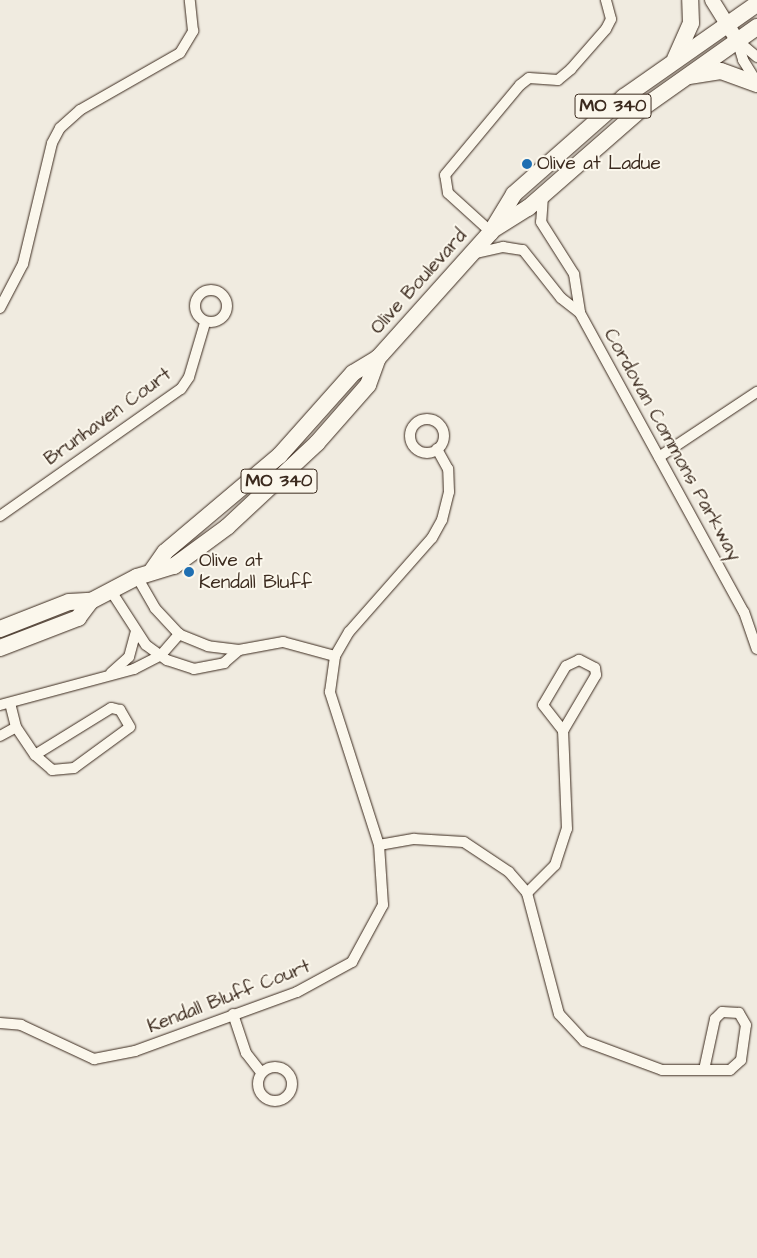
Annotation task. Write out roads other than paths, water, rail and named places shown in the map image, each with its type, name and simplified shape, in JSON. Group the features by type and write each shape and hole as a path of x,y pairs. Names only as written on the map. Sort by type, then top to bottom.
{"main road":[{"path":"674,60 691,23 690,0"},
{"path":"712,0 737,40"},
{"name":"Olive Boulevard","path":"490,232 514,194 593,123 674,60 757,4"},
{"name":"Olive Boulevard","path":"0,648 78,618 91,602 144,575 164,552 280,455 353,373 378,358 490,232 544,192 684,77 757,27"},
{"path":"684,77 721,71 757,83"},
{"name":"Olive Boulevard","path":"0,629 69,602 91,602"}],"street":[{"path":"0,308 23,264 52,143 60,128 69,117 180,53 193,31 190,0"},
{"path":"490,232 448,193 445,175 520,85 529,78 558,80 571,69 606,30 611,19 606,0"},
{"path":"737,40 757,57"},
{"path":"737,40 742,60 757,83"},
{"name":"Cordovan Commons Parkway","path":"544,192 541,222 574,274 580,313 744,612 757,648"},
{"name":"Cordovan Commons Parkway","path":"468,255 503,248 523,250 561,298 580,313"},
{"name":"Brunhaven Court","path":"0,516 180,389 189,377 205,323"},
{"path":"659,457 757,392"},
{"name":"Kendall Bluff Court","path":"0,1023 21,1025 94,1059 136,1051 297,992 352,962 382,905 379,845 330,692 335,656 349,632 432,538 442,520 450,492 448,469 437,450"},
{"path":"144,575 155,608 179,634 208,646 239,650 282,642 335,656"},
{"path":"112,591 136,631 161,655 194,669 224,663 239,650"},
{"path":"109,675 129,657 136,631"},
{"path":"35,755 111,708 120,710 130,727 74,768 62,772 52,770 35,755 16,727 5,704 109,675 161,655 179,634"},
{"path":"527,893 555,865 567,829 563,731 594,682 594,668 579,660 561,672 543,705 563,731"},
{"path":"0,736 16,727"},
{"path":"379,845 414,839 464,842 491,856 527,893 559,1014 571,1030 584,1041 662,1070 704,1070 730,1070 739,1064 746,1025 739,1013 722,1012 715,1019 704,1070"},
{"path":"233,1014 246,1053 260,1071"}],"place":[{"name":"Olive at Ladue","path":"527,164"},
{"name":"Olive at Kendall Bluff","path":"189,572"}]}
